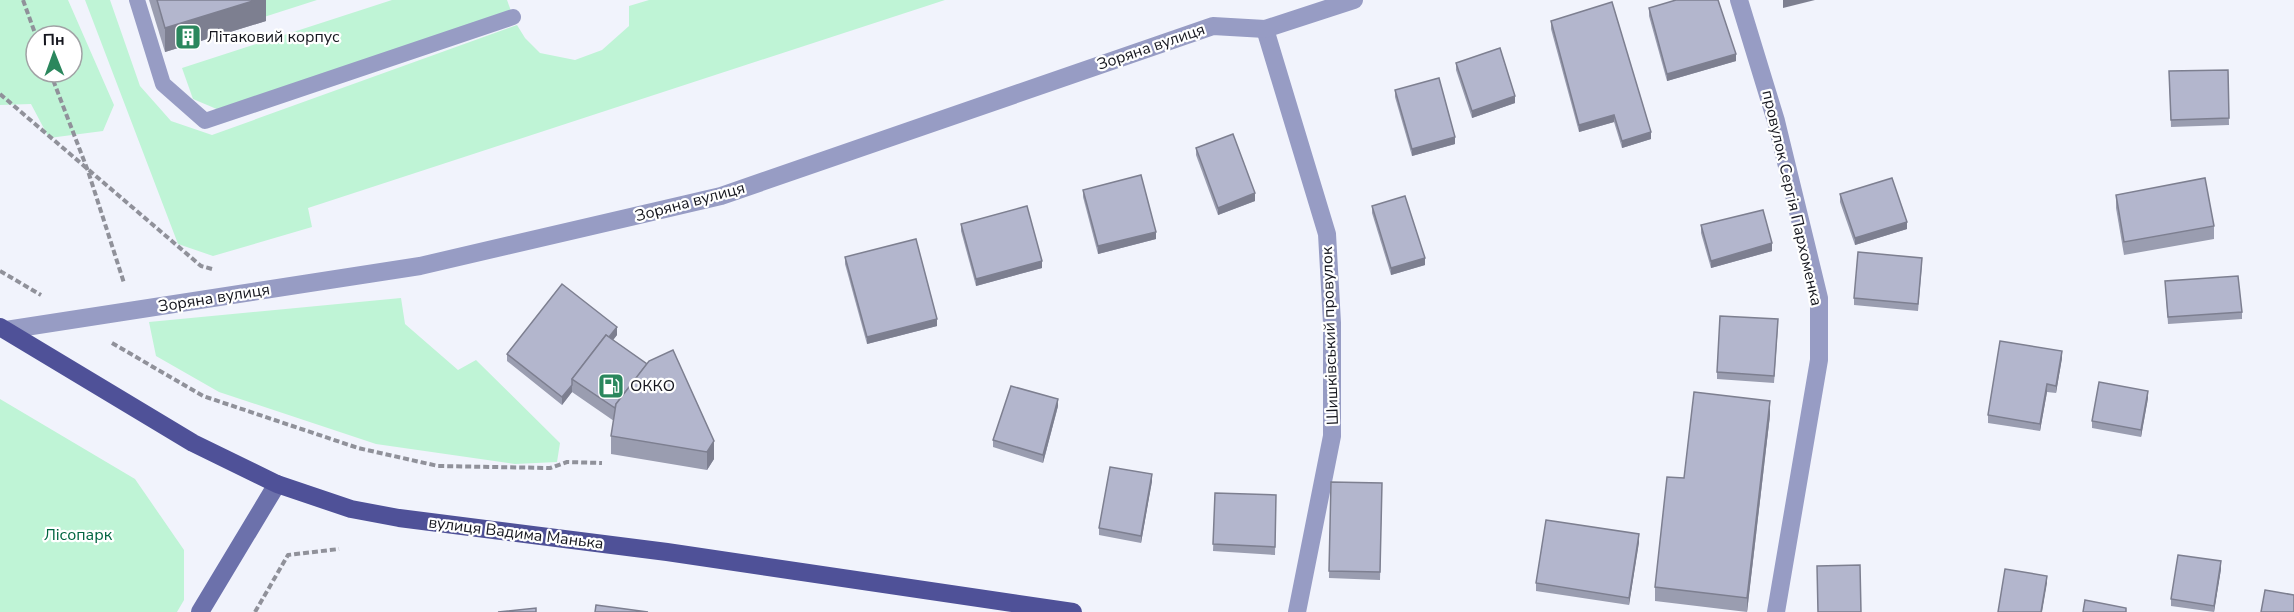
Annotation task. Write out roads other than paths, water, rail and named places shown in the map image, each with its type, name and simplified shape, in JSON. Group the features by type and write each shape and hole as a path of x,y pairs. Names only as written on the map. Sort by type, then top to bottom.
{"main road":[{"name":"вулиця Вадима Манька","path":"3,329 193,443 277,484 351,509 399,518 667,552 1073,612"}],"street":[{"name":"Зоряна вулиця","path":"3,329 76,320 420,266 721,196 1213,26 1265,28 1354,0"},
{"name":"провулок Сергія Пархоменка","path":"1739,0 1776,121 1819,298 1819,360 1776,612"},
{"name":"Шишківський провулок","path":"1265,28 1327,234 1332,323 1332,436 1297,612"},
{"path":"200,612 277,484"}],"lane":[{"path":"137,0 163,84 205,121 513,18"}],"place":[{"name":"Літаковий корпус","path":"188,37"},
{"name":"ОККО","path":"611,386"}],"park label":[{"name":"Лісопарк","path":"78,535"}]}
